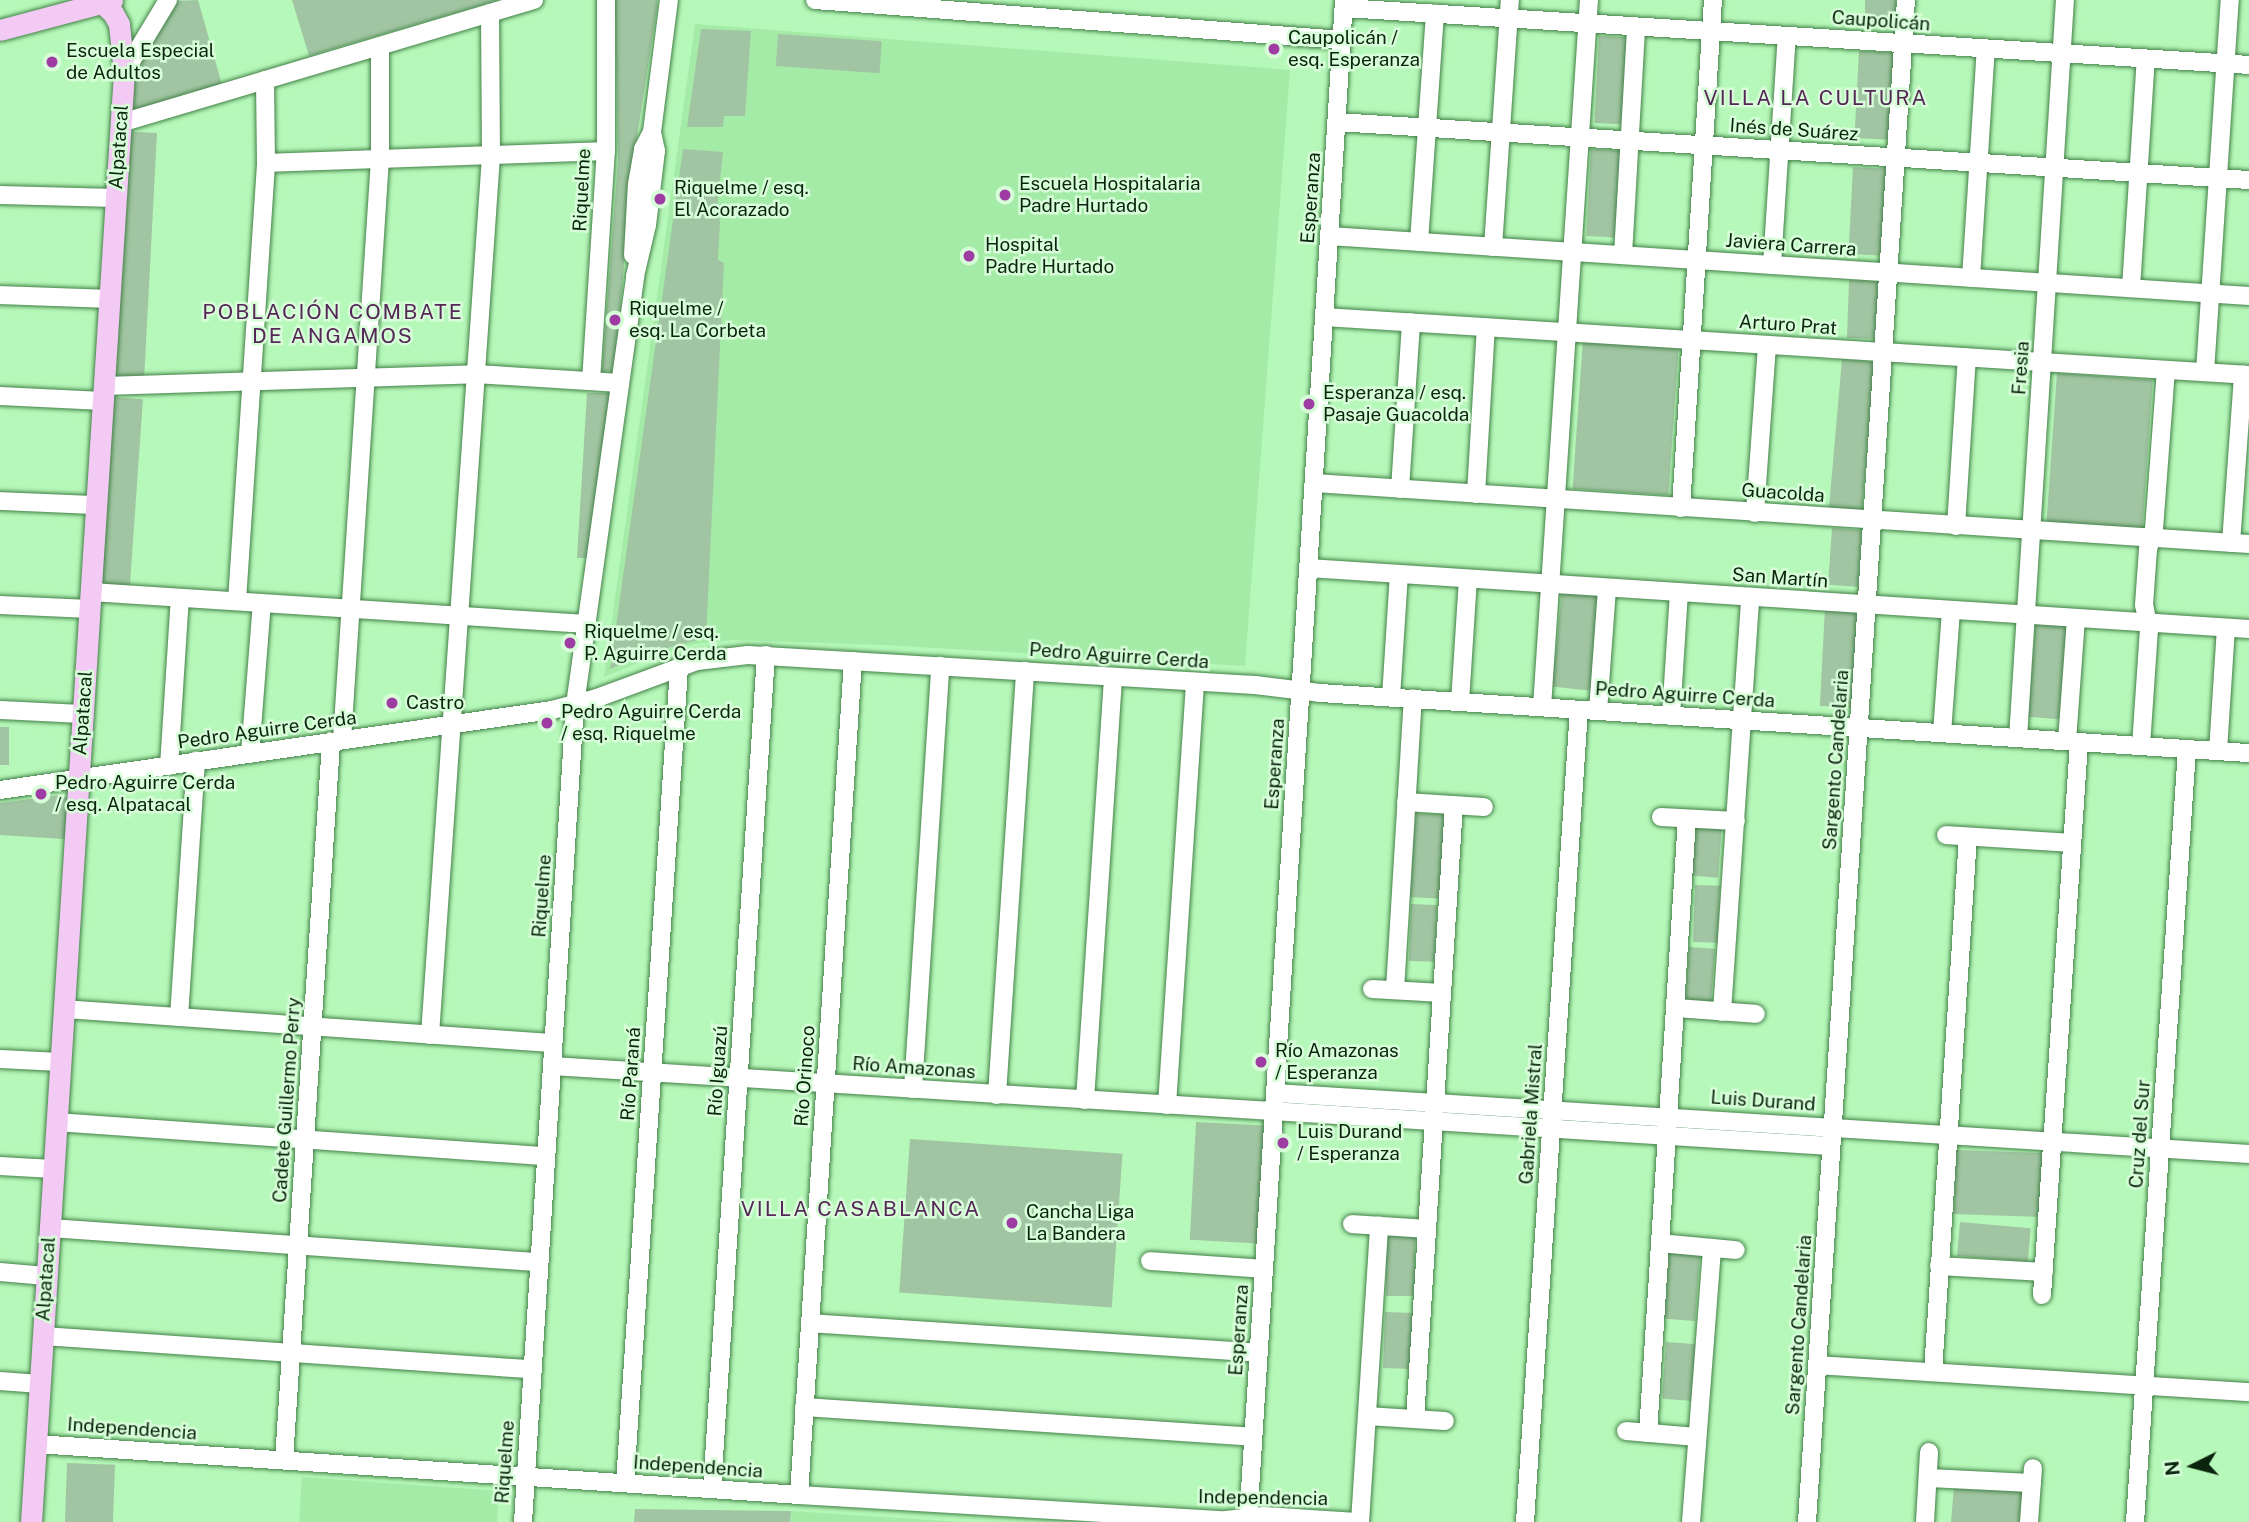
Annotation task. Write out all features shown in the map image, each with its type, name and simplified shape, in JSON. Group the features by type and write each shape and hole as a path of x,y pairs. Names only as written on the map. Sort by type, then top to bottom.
{"main road":[{"path":"0,30 107,1 119,24 124,73"},
{"name":"Alpatacal","path":"31,1522 124,73"}],"street":[{"name":"Alpatacal","path":"124,73 168,0"},
{"path":"121,123 534,0"},
{"name":"Riquelme","path":"591,382 606,151 606,0"},
{"name":"Riquelme","path":"523,1522 575,705 635,276 647,225 655,162 652,132 669,0"},
{"path":"816,0 1063,9 1342,40"},
{"path":"1493,247 1510,0"},
{"path":"1542,707 1589,0"},
{"path":"1681,508 1713,0"},
{"name":"Sargento Candelaria","path":"1807,1522 1906,0"},
{"name":"Fresia","path":"2018,738 2065,0"},
{"path":"2205,372 2230,0"},
{"name":"Caupolicán","path":"1342,3 1508,19 2249,65"},
{"name":"Esperanza","path":"1248,1520 1337,122 1342,3"},
{"path":"430,1035 491,155 490,13"},
{"path":"1419,242 1435,14"},
{"path":"1623,255 1636,27"},
{"path":"1772,265 1787,36"},
{"name":"Cadete Guillermo Perry","path":"284,1460 312,1026 351,609 380,159 380,46"},
{"path":"1971,278 1986,49"},
{"path":"2131,288 2146,59"},
{"path":"237,601 266,163 265,80"},
{"name":"Inés de Suárez","path":"1337,122 2249,180"},
{"path":"266,163 606,151"},
{"path":"0,195 116,198"},
{"name":"Javiera Carrera","path":"1329,236 2249,296"},
{"path":"0,295 110,299"},
{"name":"Arturo Prat","path":"1324,317 2246,375"},
{"path":"1399,489 1411,322"},
{"path":"1476,494 1486,327"},
{"path":"1755,513 1767,345"},
{"path":"1956,526 1967,357"},
{"path":"2141,746 2149,630 2144,605 2166,370"},
{"path":"0,396 103,393 251,380 366,376 476,374 620,383"},
{"path":"2240,543 2246,375"},
{"name":"Guacolda","path":"1314,483 2240,543"},
{"path":"0,502 96,505"},
{"name":"San Martín","path":"1308,568 2249,629"},
{"path":"1391,697 1399,574"},
{"path":"1460,702 1468,579"},
{"path":"1598,711 1606,587"},
{"path":"1671,716 1679,592"},
{"path":"1722,1012 1750,597"},
{"path":"0,605 180,598 587,624"},
{"path":"169,766 180,598"},
{"path":"250,754 262,603"},
{"path":"1942,733 1951,610"},
{"path":"2042,1295 2072,844 2076,618"},
{"path":"2218,751 2226,628"},
{"name":"Pedro Aguirre Cerda","path":"0,790 452,726 575,705 678,667 715,657 766,655 2249,753"},
{"name":"Río Iguazú","path":"712,1489 766,655"},
{"name":"Río Orinoco","path":"799,1495 853,661"},
{"path":"913,1089 940,666"},
{"name":"Río Paraná","path":"625,1483 678,667"},
{"path":"998,1094 1026,671"},
{"path":"1085,1100 1112,677"},
{"path":"1167,1105 1195,682"},
{"path":"1395,990 1413,699"},
{"path":"0,710 83,714"},
{"name":"Gabriela Mistral","path":"1525,1522 1579,710"},
{"name":"Cruz del Sur","path":"2135,1522 2187,749"},
{"path":"179,1017 197,761"},
{"path":"1406,802 1484,807"},
{"path":"1415,1419 1454,805"},
{"path":"1661,817 1735,821"},
{"path":"1648,1433 1688,819"},
{"path":"1946,835 2072,844"},
{"path":"1933,1372 1968,836"},
{"path":"1372,989 1442,993"},
{"path":"64,1009 553,1043"},
{"path":"1675,1009 1756,1014"},
{"path":"0,1059 60,1062"},
{"name":"Río Amazonas","path":"552,1066 1273,1112"},
{"name":"Luis Durand","path":"1275,1093 2249,1154"},
{"name":"Luis Durand","path":"1273,1112 1831,1146"},
{"path":"57,1122 546,1156"},
{"path":"0,1166 53,1169"},
{"path":"1352,1224 1427,1229"},
{"path":"1359,1522 1379,1226"},
{"path":"50,1228 539,1262"},
{"path":"1660,1243 1736,1250"},
{"path":"1691,1522 1712,1248"},
{"path":"1150,1261 1264,1269"},
{"path":"1940,1266 2044,1272"},
{"path":"0,1272 46,1276"},
{"path":"810,1323 1258,1353"},
{"path":"43,1336 532,1369"},
{"path":"1817,1364 2249,1392"},
{"path":"0,1381 40,1384"},
{"path":"804,1407 1253,1437"},
{"path":"1367,1416 1445,1421"},
{"path":"1626,1431 1697,1437"},
{"name":"Independencia","path":"36,1444 799,1495 1226,1520 1359,1522"},
{"path":"1925,1522 1929,1452"},
{"path":"1928,1478 2032,1475 2029,1522"}],"shaded area":[{"path":"198,0 223,88 134,112 130,110 134,72 175,1"},
{"path":"292,0 499,0 309,56"},
{"path":"615,0 657,0 657,8 632,169 615,371 602,371 618,161"},
{"path":"1865,0 1896,0 1896,27 1865,27"},
{"name":"Hospital Padre Hurtado","path":"695,24 1290,70 1245,666 883,645 733,640 695,644 657,655 604,677"},
{"path":"701,29 751,31 745,116 724,116 723,127 687,127"},
{"path":"778,34 882,41 880,73 776,66"},
{"path":"1599,36 1634,38 1629,125 1594,123"},
{"path":"1859,51 1894,53 1889,140 1854,138"},
{"path":"128,131 157,133 144,382 115,380"},
{"path":"683,149 723,152 717,209 720,222 718,260 724,263 706,638 647,653 610,669"},
{"path":"1591,149 1625,151 1620,238 1586,236"},
{"path":"1853,167 1887,169 1882,256 1848,254"},
{"path":"1849,280 1879,281 1877,339 1847,338"},
{"path":"1583,339 1679,346 1668,495 1573,489"},
{"path":"1842,359 1875,362 1862,511 1829,508"},
{"path":"2057,373 2153,380 2142,533 2046,527"},
{"path":"587,393 612,393 588,558 577,558"},
{"path":"111,397 143,399 130,590 98,588"},
{"path":"1832,528 1862,530 1858,587 1828,585"},
{"path":"1562,591 1602,595 1592,691 1552,686"},
{"path":"1825,608 1861,610 1856,708 1820,706"},
{"path":"2036,620 2072,623 2063,720 2028,717"},
{"path":"0,727 9,727 9,765 0,765"},
{"path":"61,795 69,800 64,839 0,835 0,803"},
{"path":"1413,813 1447,815 1443,899 1409,897"},
{"path":"1696,821 1722,823 1718,878 1692,876"},
{"path":"1695,885 1720,886 1718,943 1693,942"},
{"path":"1411,904 1437,905 1435,962 1409,961"},
{"path":"1689,947 1715,949 1711,1005 1685,1003"},
{"path":"1196,1122 1264,1126 1258,1243 1190,1240"},
{"name":"Cancha Liga La Bandera","path":"910,1139 1122,1154 1112,1307 899,1293"},
{"path":"1956,1150 2043,1153 2041,1217 1954,1214"},
{"path":"1960,1222 2031,1228 2028,1262 1957,1256"},
{"path":"1386,1235 1415,1235 1415,1296 1386,1296"},
{"path":"1669,1251 1700,1253 1695,1321 1664,1319"},
{"path":"1385,1312 1415,1313 1413,1369 1383,1368"},
{"path":"1666,1342 1697,1344 1693,1401 1662,1399"},
{"path":"67,1463 115,1465 113,1522 65,1522"},
{"path":"302,1477 499,1491 497,1522 299,1522"},
{"path":"1954,1486 2024,1491 2022,1522 1951,1522"},
{"path":"635,1509 791,1511 790,1522 634,1522"},
{"path":"791,1511 962,1522 790,1522"}],"place":[{"name":"Caupolicán / esq. Esperanza","path":"1274,49"},
{"name":"Escuela Especial de Adultos","path":"52,62"},
{"name":"Escuela Hospitalaria Padre Hurtado","path":"1005,195"},
{"name":"Riquelme / esq. El Acorazado","path":"660,199"},
{"name":"Hospital Padre Hurtado","path":"969,256"},
{"name":"Riquelme / esq. La Corbeta","path":"615,320"},
{"name":"Esperanza / esq. Pasaje Guacolda","path":"1309,404"},
{"name":"Riquelme / esq. P. Aguirre Cerda","path":"570,643"},
{"name":"Castro","path":"392,703"},
{"name":"Pedro Aguirre Cerda / esq. Riquelme","path":"547,723"},
{"name":"Pedro Aguirre Cerda / esq. Alpatacal","path":"41,794"},
{"name":"Río Amazonas / Esperanza","path":"1261,1062"},
{"name":"Luis Durand / Esperanza","path":"1283,1143"},
{"name":"Cancha Liga La Bandera","path":"1012,1223"}],"district":[{"name":"VILLA LA CULTURA","path":"1816,98"},
{"name":"POBLACIÓN COMBATE DE ANGAMOS","path":"333,324"},
{"name":"VILLA CASABLANCA","path":"861,1209"}]}
